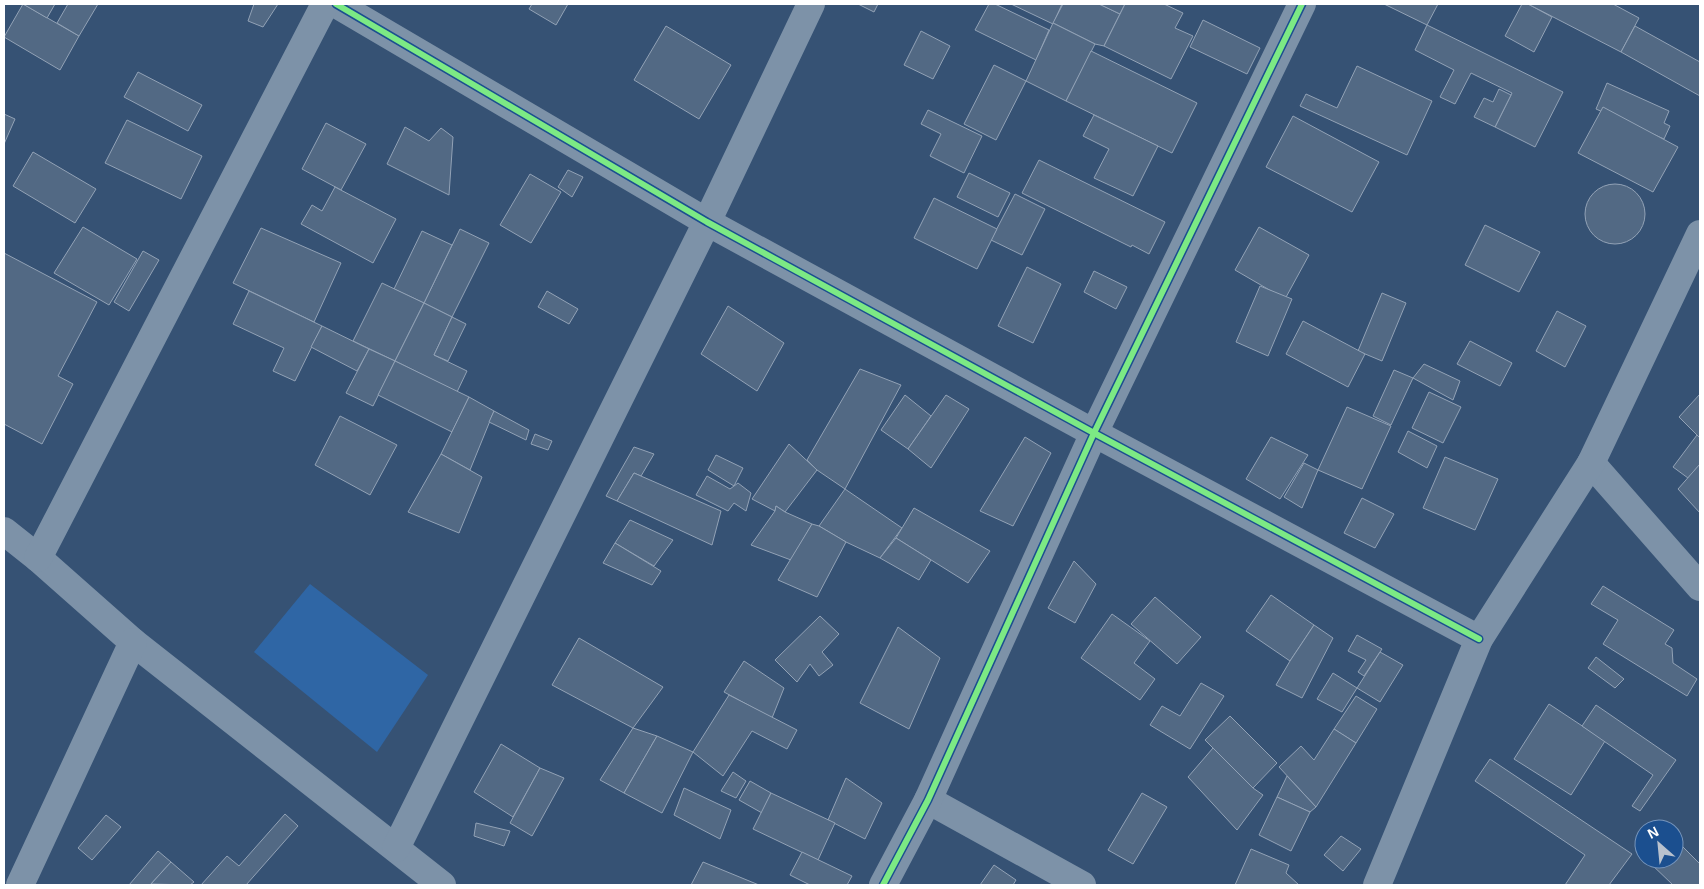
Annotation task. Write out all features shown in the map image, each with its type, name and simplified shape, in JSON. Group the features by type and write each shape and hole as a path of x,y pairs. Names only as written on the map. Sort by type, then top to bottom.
{"street":[{"path":"38,558 325,4"},
{"path":"336,4 706,222 1479,639"},
{"path":"396,848 706,222 811,4"},
{"path":"883,885 928,800 1094,433 1302,4"},
{"path":"1377,885 1479,639 1591,463 1700,234"},
{"path":"1591,463 1700,587"},
{"path":"4,532 38,558 133,642 442,885"},
{"path":"20,885 133,642"},
{"path":"928,800 1082,885"}],"shaded area":[{"path":"310,584 428,675 377,752 254,652"}],"building":[{"path":"23,4 79,36 60,70 4,37"},
{"path":"23,4 55,4 47,18"},
{"path":"68,4 98,4 79,36 57,23"},
{"path":"254,4 278,4 263,27 248,21"},
{"path":"532,4 568,4 556,25 529,9"},
{"path":"858,4 878,4 874,12"},
{"path":"989,4 995,4 1049,30 1036,60 975,30"},
{"path":"1011,4 1062,4 1053,24"},
{"path":"1063,4 1099,4 1120,14 1104,46 1095,44 1053,23"},
{"path":"1099,4 1125,4 1120,14"},
{"path":"1125,4 1164,4 1183,13 1175,28 1193,36 1171,79 1104,46"},
{"path":"1384,4 1438,4 1427,25"},
{"path":"1522,4 1528,4 1552,17 1534,52 1505,36"},
{"path":"1528,4 1613,4 1639,18 1621,52"},
{"path":"1203,20 1260,48 1247,74 1190,47"},
{"path":"1053,23 1095,44 1066,101 1026,81"},
{"path":"1427,25 1563,92 1535,147 1495,127 1512,93 1471,73 1455,104 1440,97 1454,70 1415,50"},
{"path":"666,26 731,65 699,119 634,80"},
{"path":"1635,26 1700,62 1700,96 1621,52"},
{"path":"921,31 950,46 933,79 904,65"},
{"path":"1091,51 1197,103 1172,153 1066,101"},
{"path":"994,65 1026,81 996,140 964,124"},
{"path":"1357,66 1432,101 1407,155 1300,106 1306,94 1337,108"},
{"path":"138,72 202,105 188,131 124,97"},
{"path":"1607,83 1669,111 1664,123 1670,126 1664,139 1596,109"},
{"path":"1499,89 1511,95 1495,127 1474,117 1484,98 1493,102"},
{"path":"1603,107 1678,147 1653,192 1578,153"},
{"path":"928,110 982,136 964,173 930,156 941,134 921,124"},
{"path":"4,114 15,119 4,144"},
{"path":"1094,115 1158,146 1133,196 1094,178 1109,149 1083,136"},
{"path":"1293,116 1379,162 1352,212 1266,167"},
{"path":"127,120 202,156 181,199 105,163"},
{"path":"326,123 366,144 341,190 302,169"},
{"path":"405,127 429,141 441,128 453,137 449,195 387,164"},
{"path":"33,152 96,189 75,223 13,186"},
{"path":"1039,160 1165,222 1149,254 1022,193"},
{"path":"568,170 583,177 572,197 558,187"},
{"path":"969,173 1010,193 998,217 957,197"},
{"path":"530,174 561,192 531,243 500,225"},
{"path":"1609,184 1621,184 1632,189 1640,197 1645,208 1643,226 1632,239 1621,244 1609,244 1598,239 1590,231 1585,220 1585,208 1590,197 1598,189"},
{"path":"335,187 396,219 373,263 301,224 312,205 322,211"},
{"path":"1015,194 1045,209 1022,255 991,240"},
{"path":"934,198 997,229 977,269 914,238"},
{"path":"1485,225 1540,252 1519,292 1465,265"},
{"path":"83,227 137,259 109,305 54,273"},
{"path":"1259,227 1309,255 1285,299 1235,270"},
{"path":"261,228 341,263 314,322 233,283"},
{"path":"460,229 489,243 452,317 424,303"},
{"path":"422,231 452,245 424,303 394,289"},
{"path":"143,251 159,260 129,311 114,302"},
{"path":"4,253 97,302 58,376 73,384 42,444 4,424"},
{"path":"1027,267 1061,284 1033,343 998,326"},
{"path":"1094,271 1127,287 1116,309 1084,292"},
{"path":"382,283 424,303 395,361 353,341"},
{"path":"1260,286 1292,299 1268,356 1236,342"},
{"path":"249,291 322,326 295,381 273,371 284,348 233,324"},
{"path":"547,291 578,309 569,324 538,307"},
{"path":"1382,293 1406,303 1382,361 1358,351"},
{"path":"424,303 452,317 434,355 467,371 457,392 395,361"},
{"path":"728,306 784,343 757,391 701,354"},
{"path":"1557,311 1586,326 1565,367 1536,351"},
{"path":"452,317 466,324 448,361 434,355"},
{"path":"1303,321 1365,354 1348,387 1286,354"},
{"path":"322,326 369,349 357,371 311,347"},
{"path":"1470,341 1512,363 1500,386 1457,364"},
{"path":"369,349 395,361 373,406 346,393"},
{"path":"395,361 469,397 452,432 378,395"},
{"path":"1424,364 1460,381 1453,400 1413,378"},
{"path":"860,369 901,385 845,489 817,470 807,460"},
{"path":"1394,370 1413,378 1391,425 1373,416"},
{"path":"1429,392 1461,407 1443,443 1412,428"},
{"path":"1700,394 1700,438 1679,417"},
{"path":"905,395 931,416 908,449 881,430"},
{"path":"946,395 969,409 931,468 908,449"},
{"path":"469,397 494,411 470,470 441,454"},
{"path":"1347,407 1391,426 1362,489 1318,470"},
{"path":"494,411 529,430 526,440 489,422"},
{"path":"340,416 397,445 370,495 315,465"},
{"path":"1408,431 1437,446 1427,468 1398,452"},
{"path":"535,434 552,441 548,450 531,444"},
{"path":"1697,435 1700,438 1700,464 1688,478 1673,467"},
{"path":"1025,437 1051,453 1013,526 980,511"},
{"path":"1271,437 1308,455 1280,499 1246,479"},
{"path":"789,444 817,470 785,512 776,506 775,511 752,499"},
{"path":"634,447 654,454 641,476 634,473 617,501 606,496"},
{"path":"441,454 482,477 459,533 408,512"},
{"path":"716,455 743,468 734,486 708,470"},
{"path":"1445,457 1498,479 1475,530 1423,508"},
{"path":"1304,463 1318,470 1302,508 1284,497"},
{"path":"1700,464 1700,513 1678,489"},
{"path":"634,473 721,511 712,545 617,501"},
{"path":"707,476 730,489 738,483 751,493 746,511 734,503 728,511 696,495"},
{"path":"845,489 902,528 880,558 846,542 819,526"},
{"path":"1362,498 1394,514 1375,548 1344,533"},
{"path":"776,506 812,524 791,560 751,545 775,511"},
{"path":"914,508 990,551 968,583 896,538"},
{"path":"630,520 673,540 654,566 615,543"},
{"path":"812,524 819,526 846,542 817,597 778,580"},
{"path":"896,538 931,560 919,580 880,558"},
{"path":"615,543 661,571 652,585 603,563"},
{"path":"1074,561 1096,584 1075,623 1048,608"},
{"path":"1603,586 1674,630 1665,644 1672,648 1673,663 1697,679 1687,696 1603,644 1618,620 1591,604"},
{"path":"1271,595 1314,625 1290,661 1246,631"},
{"path":"1155,597 1201,637 1177,664 1131,624"},
{"path":"1112,614 1150,641 1134,663 1155,679 1140,700 1081,658"},
{"path":"820,616 839,634 822,652 833,665 819,676 810,664 797,682 775,660"},
{"path":"1314,625 1333,638 1302,698 1276,685"},
{"path":"898,627 940,658 909,729 860,703"},
{"path":"1357,635 1382,649 1364,676 1358,672 1366,660 1348,651"},
{"path":"579,638 663,687 633,728 552,685"},
{"path":"1380,652 1403,665 1380,702 1357,688"},
{"path":"1596,657 1624,679 1615,688 1588,668"},
{"path":"744,661 784,688 772,718 724,692"},
{"path":"1333,673 1357,688 1342,712 1317,699"},
{"path":"1201,683 1224,696 1190,749 1150,725 1162,706 1180,716"},
{"path":"729,695 797,730 787,749 752,731 723,776 693,752"},
{"path":"1356,696 1377,709 1356,743 1334,729"},
{"path":"1549,704 1605,741 1571,795 1514,759"},
{"path":"1596,705 1676,760 1640,811 1632,806 1653,775 1582,726"},
{"path":"1230,716 1277,763 1253,788 1205,740"},
{"path":"633,728 657,736 624,793 600,780"},
{"path":"1334,729 1356,743 1316,807 1279,767 1301,746 1314,760"},
{"path":"657,736 693,752 662,813 624,793"},
{"path":"501,744 540,768 513,817 474,792"},
{"path":"1213,748 1253,788 1263,795 1237,830 1188,777"},
{"path":"1490,759 1632,854 1609,885 1565,885 1585,855 1475,781"},
{"path":"540,768 564,778 532,836 510,823"},
{"path":"733,772 746,781 736,798 721,791"},
{"path":"1287,776 1316,807 1310,812 1277,797"},
{"path":"846,778 882,803 865,839 828,820"},
{"path":"750,781 771,793 762,813 739,800"},
{"path":"684,788 731,810 720,839 674,815"},
{"path":"771,793 835,823 818,860 753,829"},
{"path":"1142,793 1167,807 1133,864 1108,850"},
{"path":"1277,797 1310,812 1291,851 1259,835"},
{"path":"285,814 298,826 246,885 201,885 227,856 239,866"},
{"path":"106,815 121,827 92,860 78,848"},
{"path":"476,823 510,831 504,846 474,836"},
{"path":"1341,836 1361,849 1343,871 1324,855"},
{"path":"1684,848 1700,864 1700,885 1673,885 1656,869 1684,869"},
{"path":"1251,849 1289,865 1286,873 1299,885 1235,885"},
{"path":"158,851 171,862 150,885 129,885"},
{"path":"802,852 852,876 847,885 810,885 790,875"},
{"path":"171,862 194,882 190,885 151,884"},
{"path":"703,862 759,885 691,885"},
{"path":"994,865 1016,880 1013,885 980,885"}],"cycle path":[{"path":"336,4 707,222 1094,433 1479,639"},
{"path":"883,885 928,800 1094,433 1302,4"}]}
